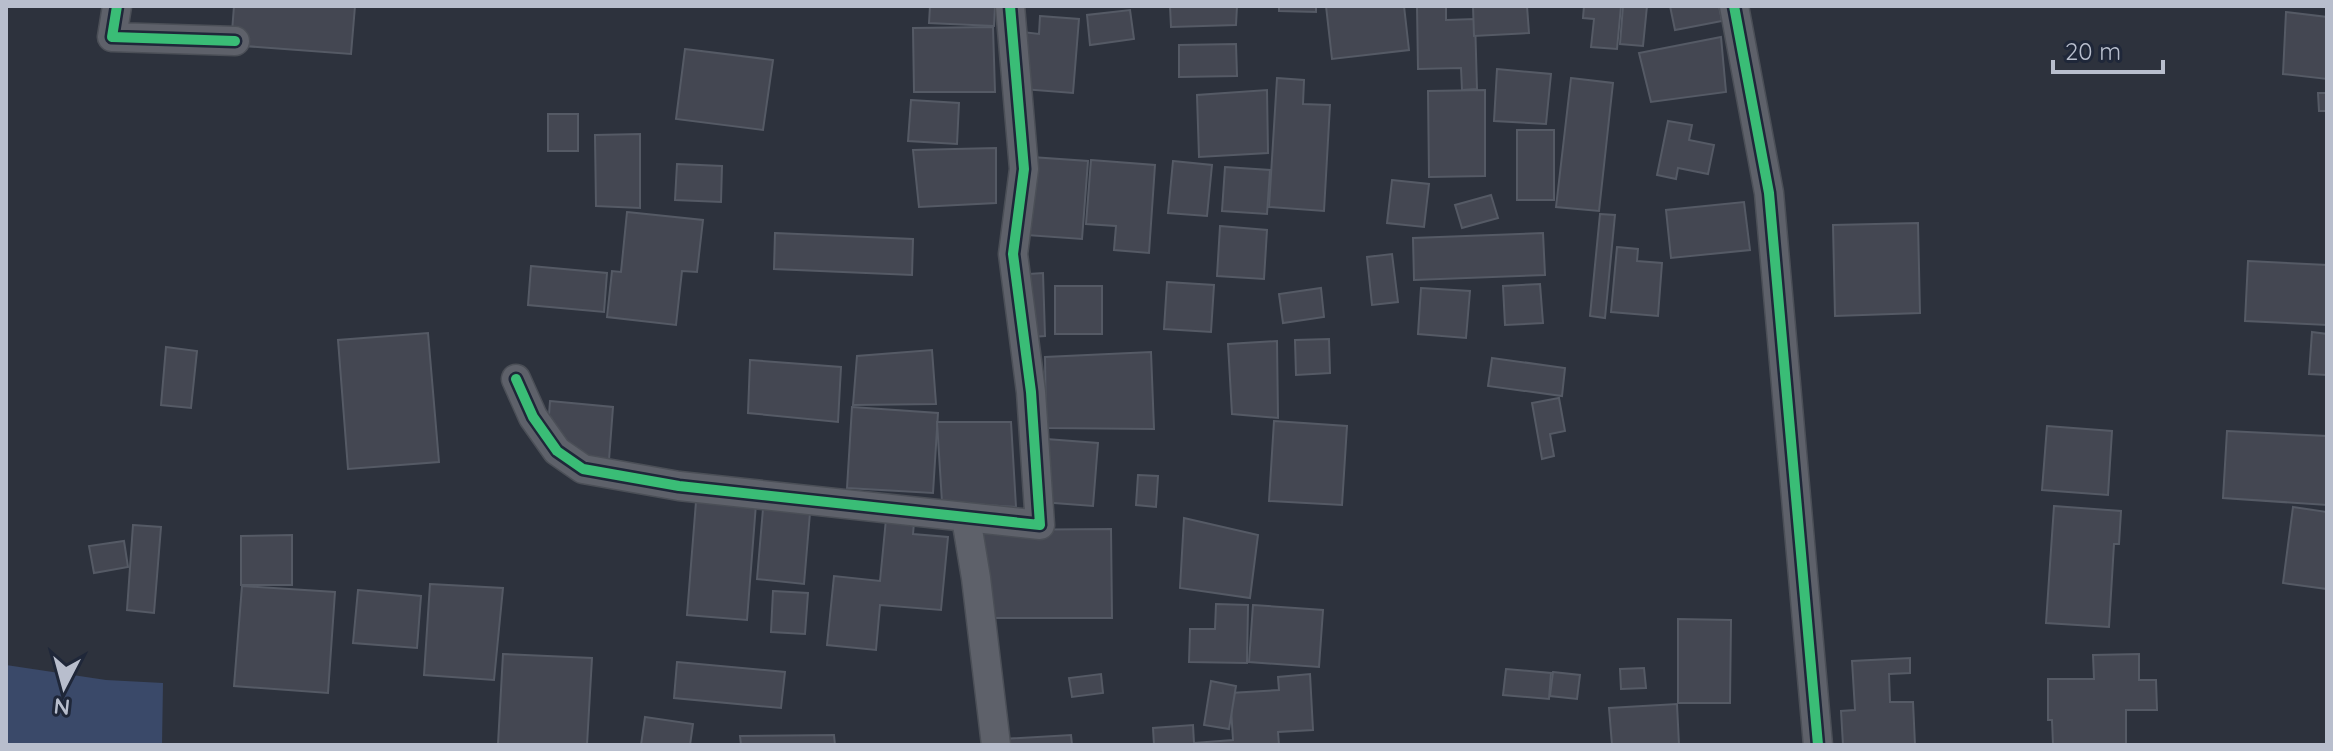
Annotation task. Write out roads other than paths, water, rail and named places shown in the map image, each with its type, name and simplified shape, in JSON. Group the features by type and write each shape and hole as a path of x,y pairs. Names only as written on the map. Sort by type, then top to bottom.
{"street":[{"path":"117,6 112,37 235,41"},
{"path":"516,379 533,417 557,451 583,469 679,486 1040,525 1031,392 1013,254 1024,169 1010,6"},
{"path":"1734,6 1769,193 1818,745"},
{"path":"966,518 996,745"}],"water":[{"path":"6,665 106,680 163,683 162,745 6,745"}]}
